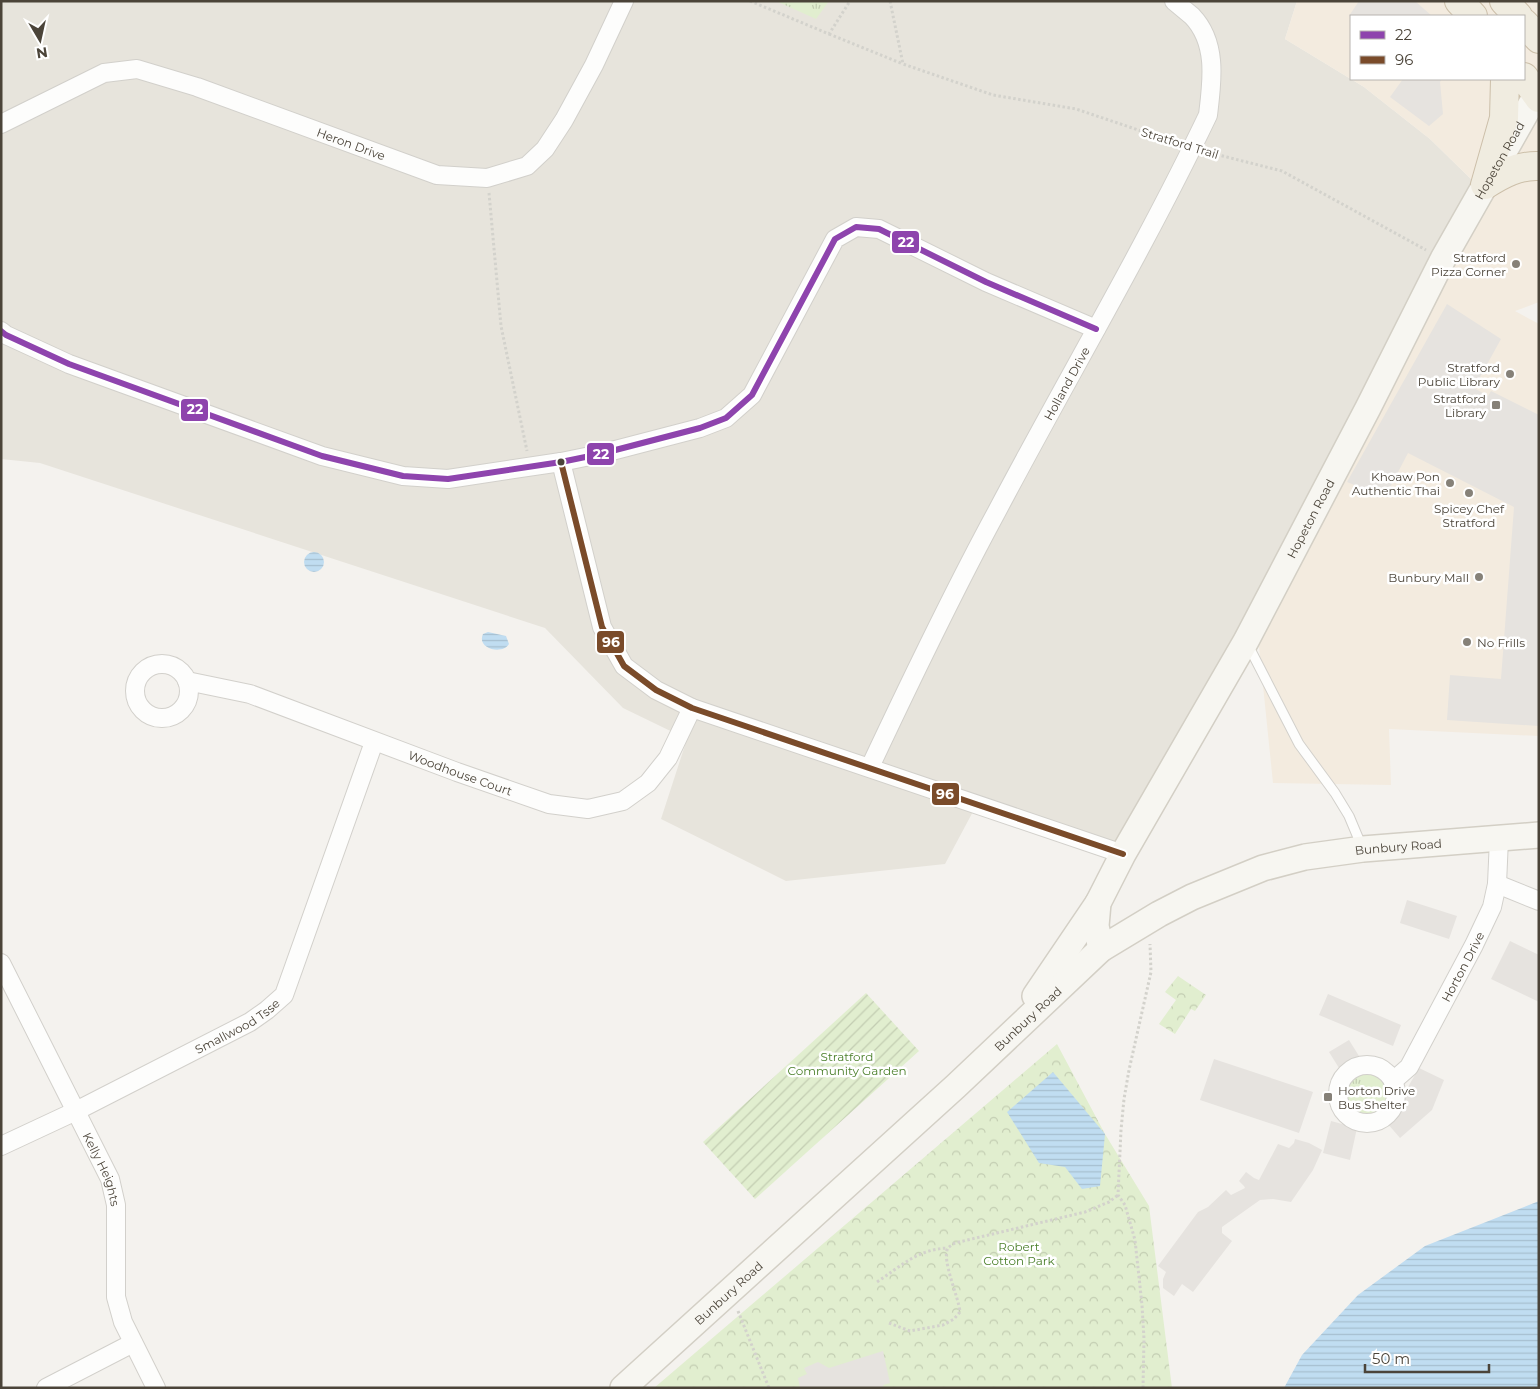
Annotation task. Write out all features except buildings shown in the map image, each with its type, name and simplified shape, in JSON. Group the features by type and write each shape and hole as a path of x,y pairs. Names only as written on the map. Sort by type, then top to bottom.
{"highway":[{"path":"1459,1 1472,15"},
{"path":"1504,1 1517,15"},
{"path":"1525,24 1539,39"},
{"path":"1485,185 1504,118 1505,80"},
{"path":"1485,185 1504,173 1530,166 1539,166"}],"main road":[{"name":"Hopeton Road","path":"1101,949 1096,926 1098,903 1123,854 1246,641 1368,408 1443,259 1485,185 1534,90"},
{"name":"Bunbury Road","path":"622,1388 1000,1044 1101,949 1192,898 1263,868 1305,857 1363,849 1534,837"},
{"path":"1000,1044 1054,969 1098,903"}],"street":[{"name":"Heron Drive","path":"1,124 104,73 137,68 197,87 436,175 487,178 527,166 545,149 564,120 594,65 624,1"},
{"name":"Holland Drive","path":"870,768 923,656 991,521 1096,329 1208,115 1212,84 1212,54 1202,28 1192,16 1174,1"},
{"path":"1,331 70,364 322,456 403,476 448,479 561,462 600,454 700,428 726,418 752,395 835,239 856,227 879,229 986,282 1096,329"},
{"path":"561,462 602,627 624,666 656,690 692,708 1071,838 1123,854"},
{"name":"Woodhouse Court","path":"188,682 250,694 374,742 549,804 588,809 623,801 648,783 668,758 692,708"},
{"name":"Smallwood Tsse","path":"1,1146 76,1111 250,1022 284,995 374,742"},
{"name":"Horton Drive","path":"1393,1080 1409,1067 1474,946 1492,907 1497,884 1498,839"},
{"path":"1497,884 1539,901"},
{"name":"Kelly Heights","path":"1,963 110,1179 116,1205 116,1297 123,1322 156,1388"},
{"path":"1370,1065 1380,1068 1393,1080 1396,1099 1392,1108 1378,1120 1369,1122 1359,1121 1344,1111 1334,1099 1345,1075 1352,1069 1361,1066 1370,1065"},
{"path":"46,1388 133,1343"}],"lane":[{"path":"1246,641 1299,744 1340,800 1363,849"}],"path":[{"name":"Stratford Trail","path":"750,1 904,64 993,95 1076,109 1192,148 1282,171 1443,259"},
{"path":"829,34 850,1"},
{"path":"890,1 904,64"},
{"path":"487,178 501,326 531,466"},
{"path":"1143,924 1148,935 1151,951 1151,972 1124,1099 1118,1195 1125,1205 1135,1240 1144,1339 1143,1388"},
{"path":"877,1282 926,1250 948,1248 954,1243 1085,1212 1109,1202 1118,1195"},
{"path":"889,1323 910,1331 943,1325 954,1319 960,1312 960,1303 946,1258 948,1248"},
{"path":"727,1294 734,1303 769,1388"}],"shaded area":[{"path":"1,1 1297,1 1285,39 1364,87 1430,139 1472,180 1368,408 1257,627 1131,866 976,806 945,864 786,881 661,819 687,739 623,708 545,628 40,463 1,459"},
{"path":"1297,1 1539,1 1539,302 1515,311 1539,324 1539,736 1389,729 1391,785 1273,783 1257,627 1368,408 1472,180 1430,139 1352,80 1525,80 1525,15 1350,15 1350,78 1285,39"},
{"path":"1359,1 1415,1 1431,15 1350,15"},
{"path":"1402,80 1441,80 1443,114 1429,126 1390,97"},
{"path":"1447,304 1501,339 1474,388 1488,396 1491,391 1539,415 1539,726 1447,720 1450,675 1501,679 1514,507 1408,453 1385,497 1347,482"},
{"path":"1407,900 1457,916 1449,939 1400,923"},
{"path":"1510,941 1539,955 1539,1002 1491,979"},
{"path":"1328,994 1401,1025 1393,1046 1319,1015"},
{"path":"1349,1040 1359,1056 1339,1068 1329,1052"},
{"path":"1214,1059 1313,1092 1299,1133 1200,1100"},
{"path":"1419,1068 1444,1080 1432,1110 1400,1138 1387,1123"},
{"path":"1331,1121 1357,1128 1350,1160 1323,1153"},
{"path":"1295,1139 1309,1143 1322,1150 1313,1170 1291,1202 1273,1199 1260,1200 1222,1227 1222,1233 1232,1241 1193,1292 1182,1284 1174,1296 1163,1288 1163,1279 1166,1272 1158,1266 1198,1212 1208,1207 1226,1190 1231,1195 1245,1188 1239,1181 1246,1172 1259,1180 1278,1144 1289,1148"},
{"path":"883,1351 890,1383 883,1385 884,1388 800,1388 798,1378 807,1374 804,1368 818,1362 829,1368"}],"green space":[{"path":"776,1 829,1 816,19"},
{"path":"1178,976 1206,995 1195,1011 1191,1009 1175,1034 1159,1024 1176,1000 1165,992"},
{"name":"Stratford Community Garden","path":"866,993 919,1051 755,1199 703,1142"},
{"name":"Robert Cotton Park","path":"1057,1044 1105,1134 1149,1206 1172,1388 654,1388"},
{"path":"1363,1073 1371,1073 1382,1079 1388,1094 1382,1109 1371,1115 1363,1115 1352,1109 1346,1098 1346,1090 1352,1079"}],"water":[{"path":"314,552 321,555 324,562 321,569 314,572 307,569 304,562 307,555"},
{"path":"488,632 506,636 509,644 496,650 487,647 482,639 483,634"},
{"path":"1053,1072 1105,1134 1100,1186 1082,1189 1065,1167 1039,1163 1007,1112"},
{"path":"1539,1201 1539,1388 1284,1388 1302,1355 1358,1295 1425,1246"}],"transit line":[{"name":"22","path":"1,331 69,364 322,456 403,476 448,479 561,462 600,454 700,428 726,418 752,395 835,239 856,227 879,229 986,282 1096,329"},
{"name":"96","path":"561,462 602,627 624,666 656,690 692,708 1123,854"}],"place":[{"name":"Stratford Pizza Corner","path":"1516,264"},
{"name":"Stratford Public Library","path":"1510,374"},
{"name":"Stratford Library","path":"1496,405"},
{"name":"Khoaw Pon Authentic Thai","path":"1450,483"},
{"name":"Spicey Chef Stratford","path":"1469,493"},
{"name":"Bunbury Mall","path":"1479,577"},
{"name":"No Frills","path":"1467,642"},
{"name":"Horton Drive Bus Shelter","path":"1328,1097"}]}
